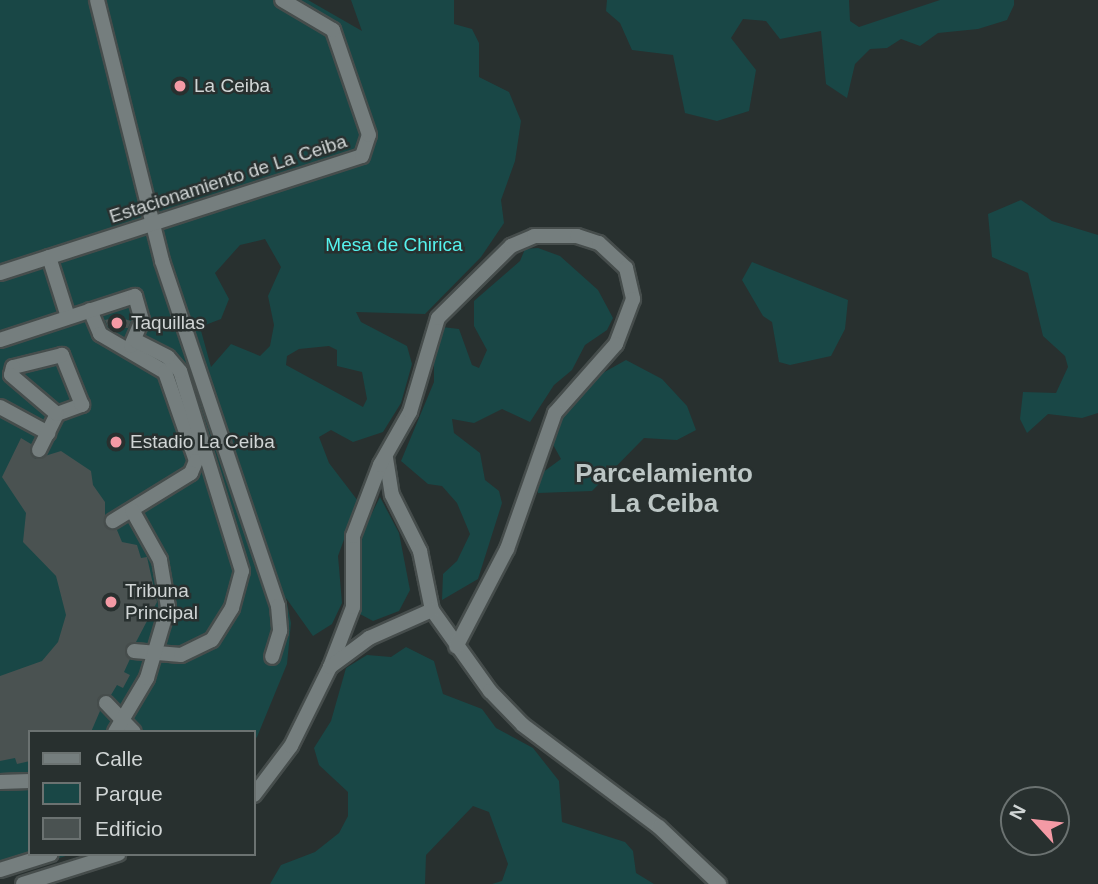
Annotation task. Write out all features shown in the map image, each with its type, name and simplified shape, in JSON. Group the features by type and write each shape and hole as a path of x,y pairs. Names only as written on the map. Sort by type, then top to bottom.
{"street":[{"path":"97,0 151,224 278,606 280,631 272,657"},
{"name":"Estacionamiento de La Ceiba","path":"0,273 366,152 369,135 333,30 282,0"},
{"path":"256,792 291,746 330,667 353,607 353,536 386,457 410,412 438,318 510,246 534,236 577,236 611,251 626,268 634,289 621,334 555,413 507,549 456,647"},
{"path":"49,257 68,317"},
{"path":"0,340 135,296 142,320 132,345"},
{"path":"90,310 100,334 168,357 180,371 242,571 237,598 212,640 181,656 134,651"},
{"path":"113,522 191,473 196,461 165,373 132,345"},
{"path":"39,450 57,414 82,405 65,357 13,368 11,375 57,414"},
{"path":"0,407 48,433"},
{"path":"386,457 387,481 414,534 432,610 456,647 523,725 659,827 719,884"},
{"path":"106,703 125,728 156,655 167,616 166,583 132,510"},
{"path":"330,667 369,638 432,610"},
{"path":"0,782 28,781"},
{"path":"0,870 45,856"},
{"path":"23,884 112,856"}],"green space":[{"name":"Estadio La Ceiba","path":"0,0 308,0 362,31 351,0 454,0 454,24 472,29 479,43 479,77 509,92 521,121 515,161 501,200 504,223 481,257 425,314 356,312 361,322 407,346 412,364 401,403 383,432 353,442 331,430 319,437 329,463 358,501 338,556 342,603 332,624 313,636 286,598 291,623 287,664 256,738 256,730 28,730 28,856 66,856 0,877","holes":["265,239 281,267 268,296 274,325 270,346 260,356 231,344 211,367 200,327 221,319 229,299 215,273 240,245","329,346 337,350 337,366 362,372 367,399 363,407 286,365 287,356 299,349"]},
{"path":"607,0 849,0 850,21 859,27 940,0 1014,0 1014,5 1007,20 978,29 938,33 920,46 901,39 887,48 870,49 855,64 847,98 826,84 821,31 780,39 766,21 743,19 731,38 756,70 749,111 717,121 685,113 673,55 632,50 620,23 606,11"},
{"path":"1021,200 1052,221 1098,235 1098,413 1082,418 1048,414 1027,433 1020,419 1023,392 1056,393 1068,367 1065,356 1043,336 1028,273 992,257 988,214"},
{"name":"Mesa de Chirica","path":"538,248 560,256 598,290 613,318 607,330 585,345 572,370 554,385 530,422 502,409 474,423 452,419 454,433 480,453 485,480 499,491 502,503 478,579 442,600 443,574 457,561 470,534 457,503 442,486 428,484 401,461 434,382 434,352 442,327 459,329 472,365 479,368 487,350 474,326 474,301 520,261 525,249"},
{"path":"752,262 848,300 845,329 831,356 790,365 779,362 772,322 763,316 742,280"},
{"path":"626,360 662,379 687,406 696,430 677,440 644,438 592,491 538,493 535,478 561,459 551,441 564,413 592,379"},
{"path":"380,497 399,533 410,590 399,611 373,621 358,613 359,539"},
{"path":"406,647 434,661 443,694 482,709 496,728 533,748 559,781 562,822 625,842 633,851 636,873 654,884 492,884 502,881 508,864 489,812 473,806 426,855 425,884 270,884 281,865 315,852 339,833 348,816 348,792 319,765 314,748 331,721 346,668 367,655 391,657"}],"building":[{"name":"Taquillas","path":"118,317 131,321 128,328 108,327 105,320"},
{"name":"Tribuna Principal","path":"21,438 31,444 35,459 61,451 91,471 93,485 105,502 105,525 117,530 122,542 137,545 141,558 147,557 157,602 136,642 126,646 130,659 124,672 130,675 123,688 117,685 111,695 97,700 100,711 92,730 28,730 28,761 17,764 15,758 0,761 0,676 42,661 58,642 66,615 56,576 23,542 26,513 2,477"}],"place":[{"name":"La Ceiba","path":"180,86"},
{"name":"Taquillas","path":"117,323"},
{"name":"Estadio La Ceiba","path":"116,442"},
{"name":"Tribuna Principal","path":"111,602"}],"district":[{"name":"Parcelamiento La Ceiba","path":"664,489"}]}
